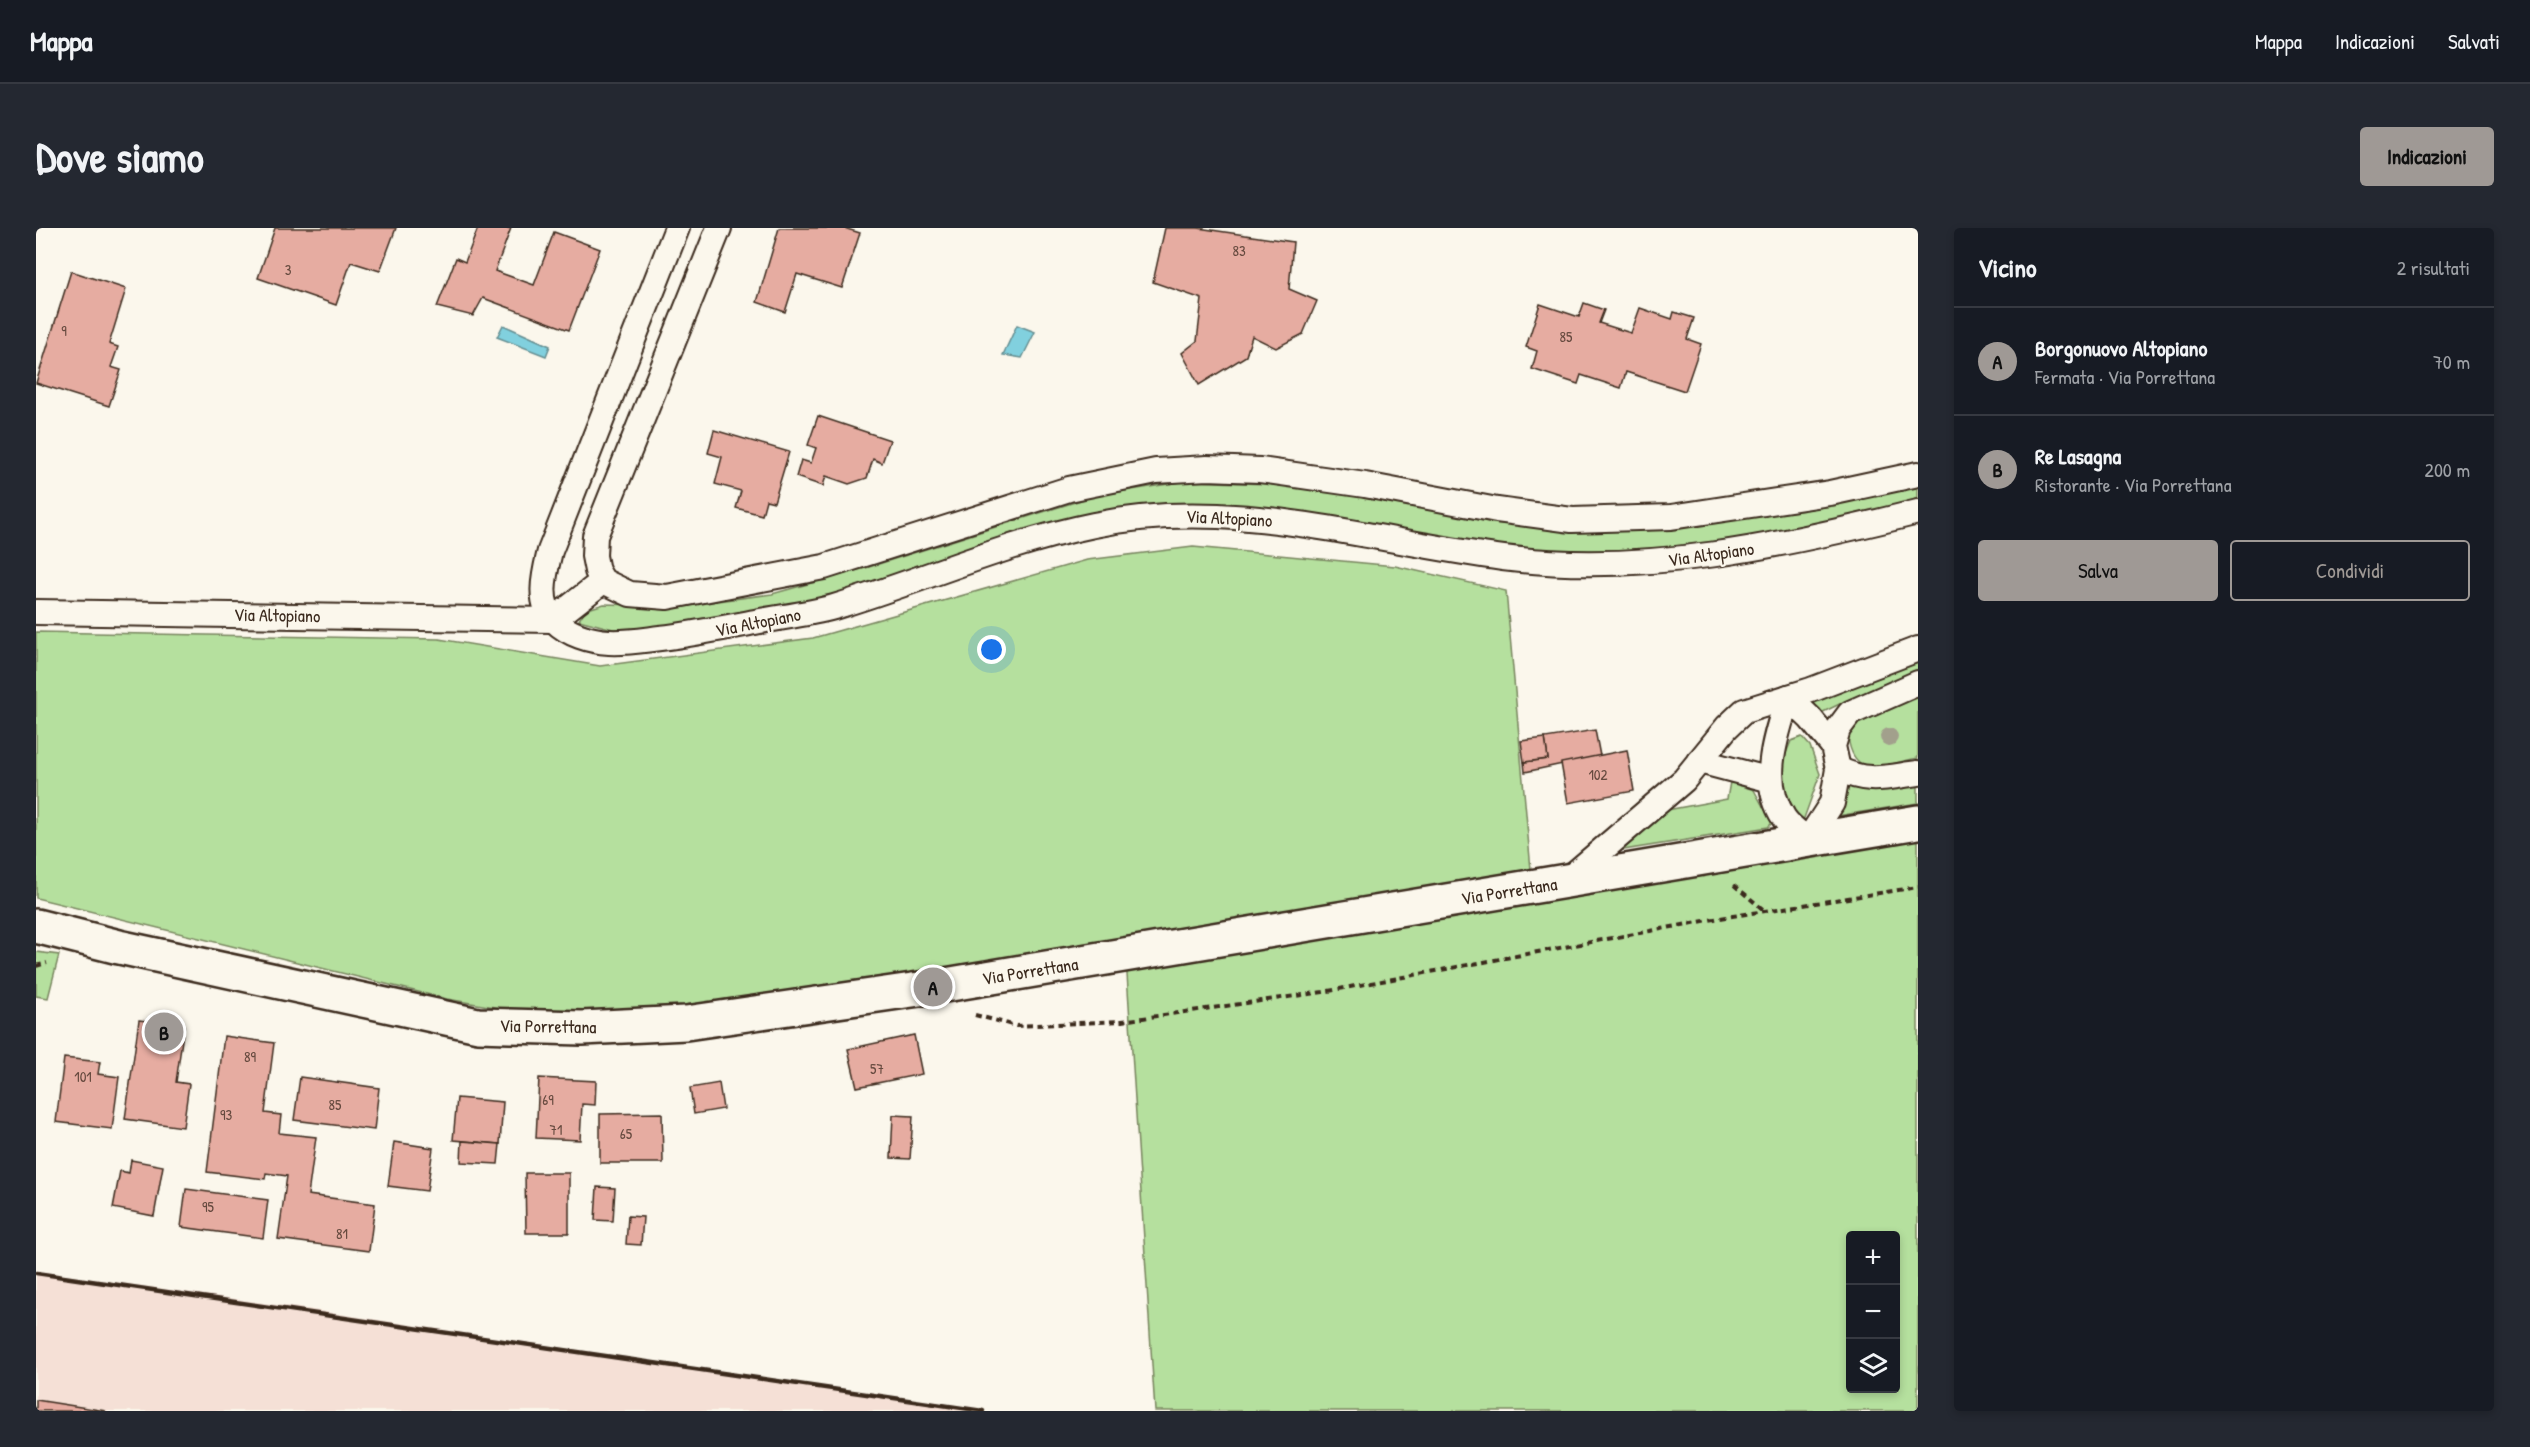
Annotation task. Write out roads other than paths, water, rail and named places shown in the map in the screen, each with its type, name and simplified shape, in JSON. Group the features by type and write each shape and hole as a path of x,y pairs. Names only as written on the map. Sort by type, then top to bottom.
{"main road":[{"name":"Via Porrettana","path":"36,926 119,947 478,1025 582,1028 686,1023 933,987 1918,822"}],"street":[{"path":"603,581 553,620 546,607 543,581 550,551 677,228"},
{"path":"719,228 595,536 594,556 597,571 603,581 630,594 667,597 824,567 1069,489 1156,471 1208,468 1260,470 1365,485 1497,510 1572,520 1671,518 1830,493 1918,474"},
{"name":"Via Altopiano","path":"36,612 553,620 583,638 608,642 706,632 831,608 1011,547 1094,525 1172,514 1243,516 1504,558 1581,563 1676,561 1808,539 1918,512"},
{"path":"1566,881 1684,780 1727,727 1744,711 1918,649"},
{"path":"1833,746 1838,729 1850,713 1918,682"},
{"path":"1788,697 1810,718 1833,746 1838,769 1832,804 1808,840 1785,819 1778,805 1771,780 1771,762 1776,735 1788,697"},
{"path":"1699,761 1771,780"},
{"path":"1838,769 1854,777 1869,780 1918,773"}],"water":[{"path":"503,325 550,346 546,356 497,337"},
{"path":"1017,325 1035,332 1022,358 1003,355"}],"railway":[{"path":"36,1273 983,1411"}],"place":[{"name":"Borgonuovo Altopiano","path":"933,987"},
{"name":"Re Lasagna","path":"164,1032"}]}
